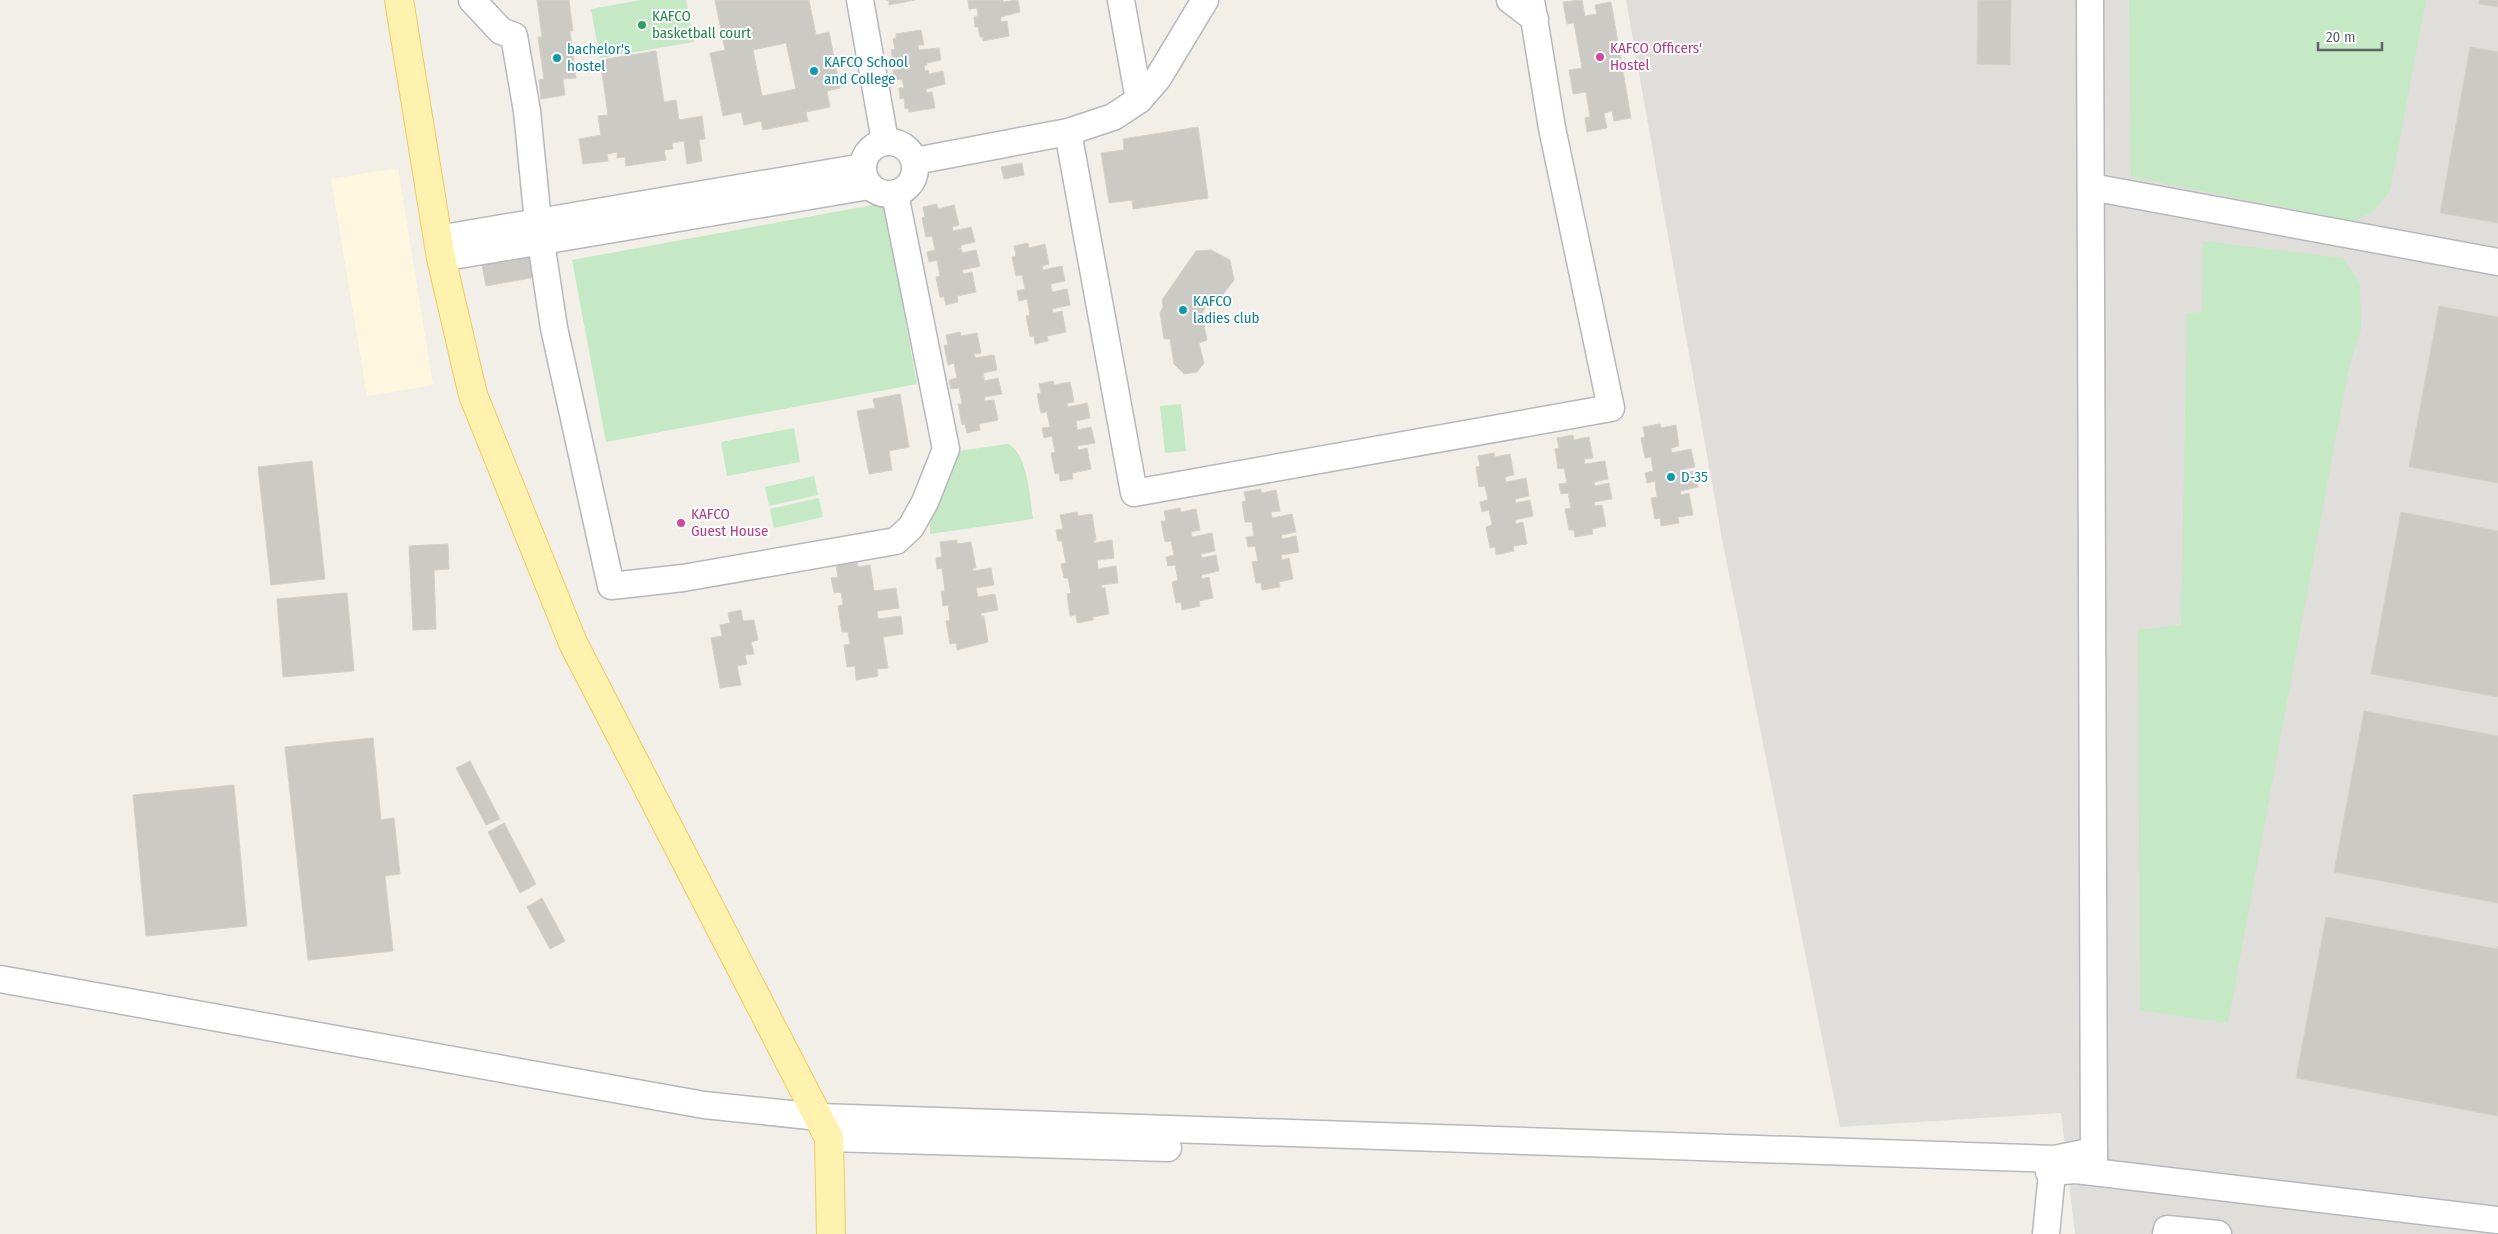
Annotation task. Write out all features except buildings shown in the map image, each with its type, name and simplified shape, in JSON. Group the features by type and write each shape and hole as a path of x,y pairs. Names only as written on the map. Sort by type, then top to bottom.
{"main road":[{"path":"399,0 440,249 473,395 574,644 824,1128 831,1234"}],"street":[{"path":"472,0 501,31 514,36 527,111 539,232 565,381 612,586 683,578 896,541 911,526 924,502 946,449 895,194"},
{"path":"860,0 885,141"},
{"path":"1121,0 1139,100"},
{"path":"915,161 1068,132 1113,117 1139,100 1158,78 1205,0"},
{"path":"1068,132 1134,493 1611,408 1552,128 1533,9 1510,0"},
{"path":"2090,0 2094,1162"},
{"path":"885,141 904,146 915,161 916,170 910,186 895,194 877,192 866,176 869,151 885,141"},
{"path":"440,249 866,176"},
{"path":"2091,187 2498,262"},
{"path":"0,979 824,1128 1730,1162 2052,1172 2076,1170 2094,1162"},
{"path":"824,1128 2054,1159 2094,1162 2498,1220"},
{"path":"2046,1234 2052,1172"},
{"path":"2166,1234 2167,1229 2218,1234"}],"shaded area":[{"path":"1626,0 2498,0 2498,1234 2075,1234 2061,1113 1840,1127 1722,539"},
{"path":"398,168 433,385 367,396 331,179"}],"green space":[{"path":"641,0 686,0 694,42 600,58 591,9"},
{"path":"2129,0 2426,0 2390,190 2374,211 2354,221 2131,177"},
{"path":"884,203 917,384 606,442 572,260"},
{"path":"2203,241 2343,258 2360,283 2361,329 2348,371 2228,1023 2140,1010 2138,630 2181,625 2187,313 2202,312"},
{"path":"1181,404 1186,451 1165,453 1160,406"},
{"path":"794,428 800,462 727,476 721,442"},
{"path":"1008,444 1015,449 1024,467 1033,519 930,534 930,518 958,451"},
{"path":"814,476 818,495 769,506 765,487"},
{"path":"819,498 823,517 774,528 770,509"}],"place":[{"name":"KAFCO basketball court","path":"642,25"},
{"name":"KAFCO Officers' Hostel","path":"1600,57"},
{"name":"bachelor's hostel","path":"557,58"},
{"name":"KAFCO School and College","path":"814,71"},
{"name":"KAFCO ladies club","path":"1183,310"},
{"name":"D-35","path":"1671,477"},
{"name":"KAFCO Guest House","path":"681,523"}]}
